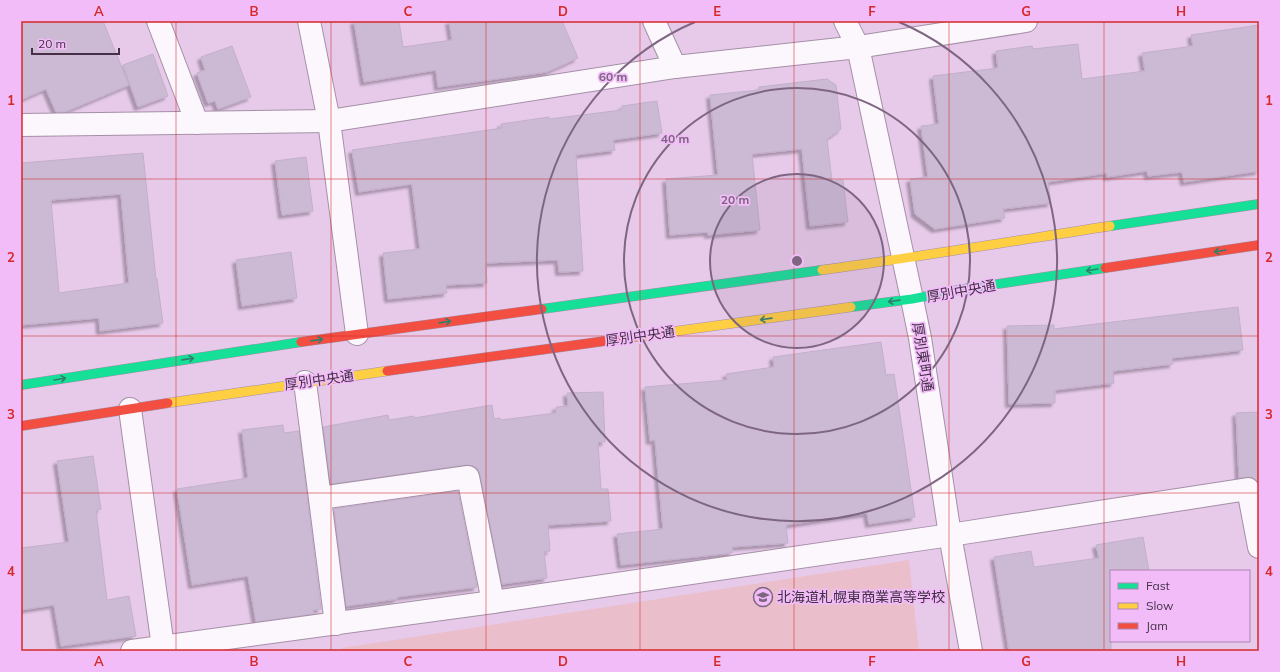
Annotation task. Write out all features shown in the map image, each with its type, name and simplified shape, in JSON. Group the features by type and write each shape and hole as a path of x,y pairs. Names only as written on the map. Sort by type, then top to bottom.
{"street":[{"path":"158,21 197,123"},
{"path":"309,21 329,121 357,334"},
{"path":"654,21 675,67"},
{"name":"厚別東町通","path":"845,21 858,47 912,299 921,346 950,534 971,651"},
{"path":"21,125 329,121 675,67 858,47 1026,21"},
{"path":"21,385 357,334 903,259 958,249 1259,204"},
{"name":"厚別中央通","path":"21,426 305,382 912,299 964,289 1259,245"},
{"path":"305,382 336,624"},
{"path":"130,409 163,647"},
{"path":"320,498 468,477 493,602"},
{"path":"132,651 493,602 1248,489 1259,547"}],"shaded area":[{"name":"北海道札幌東商業高等学校","path":"909,560 919,651 340,651 342,648"}],"building":[{"path":"21,21 103,21 129,85 65,112 56,112 46,89 21,100"},
{"path":"354,21 399,21 403,47 452,40 449,21 562,21 578,58 547,72 438,87 436,70 364,82"},
{"path":"1259,25 1259,171 1184,182 1182,172 1148,176 1147,171 1107,177 1107,173 1048,182 1051,203 1003,209 1005,218 935,229 915,214 910,179 928,177 921,126 939,124 933,76 998,68 996,51 1032,46 1033,49 1078,44 1082,79 1145,71 1142,53 1193,46 1191,35"},
{"path":"232,46 251,97 218,109 215,101 208,103 197,73 205,70 201,57"},
{"path":"153,54 168,96 138,107 123,65"},
{"path":"827,79 836,85 841,129 827,139 832,181 843,180 848,222 810,226 802,149 752,154 760,230 708,235 708,232 670,235 666,179 718,175 710,95 759,90 759,87"},
{"path":"657,101 662,133 613,140 615,150 576,155 583,271 559,272 558,260 486,263 487,283 446,285 447,293 388,299 383,253 420,249 412,184 359,192 352,150 502,128 501,124 549,117 549,119 622,110 622,106"},
{"path":"143,153 156,279 163,323 100,331 99,318 21,325 21,163","holes":["121,194 129,283 59,293 51,200"]},
{"path":"306,157 313,211 282,215 275,161"},
{"path":"291,252 297,298 242,306 236,260"},
{"path":"1238,307 1243,350 1172,358 1173,364 1113,371 1114,383 1055,390 1055,403 1009,404 1007,326 1054,325 1054,329"},
{"path":"881,342 886,375 894,374 915,517 869,524 867,513 786,525 788,543 732,547 732,553 621,565 617,534 663,529 655,440 650,441 645,387 727,380 726,374 774,367 773,357"},
{"path":"603,392 605,442 598,442 601,489 608,489 611,521 548,525 550,551 544,552 547,578 502,584 480,475 478,469 473,466 466,465 331,484 323,427 388,415 389,420 414,416 414,418 492,405 494,419 500,418 501,420 556,413 556,407 568,406 567,393"},
{"path":"1259,412 1259,484 1252,477 1239,478 1236,413"},
{"path":"283,425 284,433 299,431 321,609 313,610 314,614 256,622 248,576 192,585 177,489 248,478 242,430"},
{"path":"93,456 101,509 96,510 107,600 129,596 136,636 61,646 54,605 21,610 21,548 69,542 57,461"},
{"path":"458,491 477,587 397,597 397,599 346,606 334,509"},
{"path":"1143,537 1149,570 1110,570 1111,651 1009,651 994,557 1031,551 1034,567 1099,558 1096,545"}],"traffic: fast":[{"path":"1110,226 1259,204"},
{"path":"851,307 912,299 964,289 1105,268"},
{"path":"542,309 822,270"},
{"path":"21,385 301,342"}],"traffic: slow":[{"path":"822,270 1110,226"},
{"path":"634,337 851,307"},
{"path":"168,403 387,371"}],"traffic: jam":[{"path":"1105,268 1259,245"},
{"path":"301,342 542,309"},
{"path":"387,371 634,337"},
{"path":"21,426 168,403"}],"place":[{"name":"北海道札幌東商業高等学校","path":"763,597"}]}
